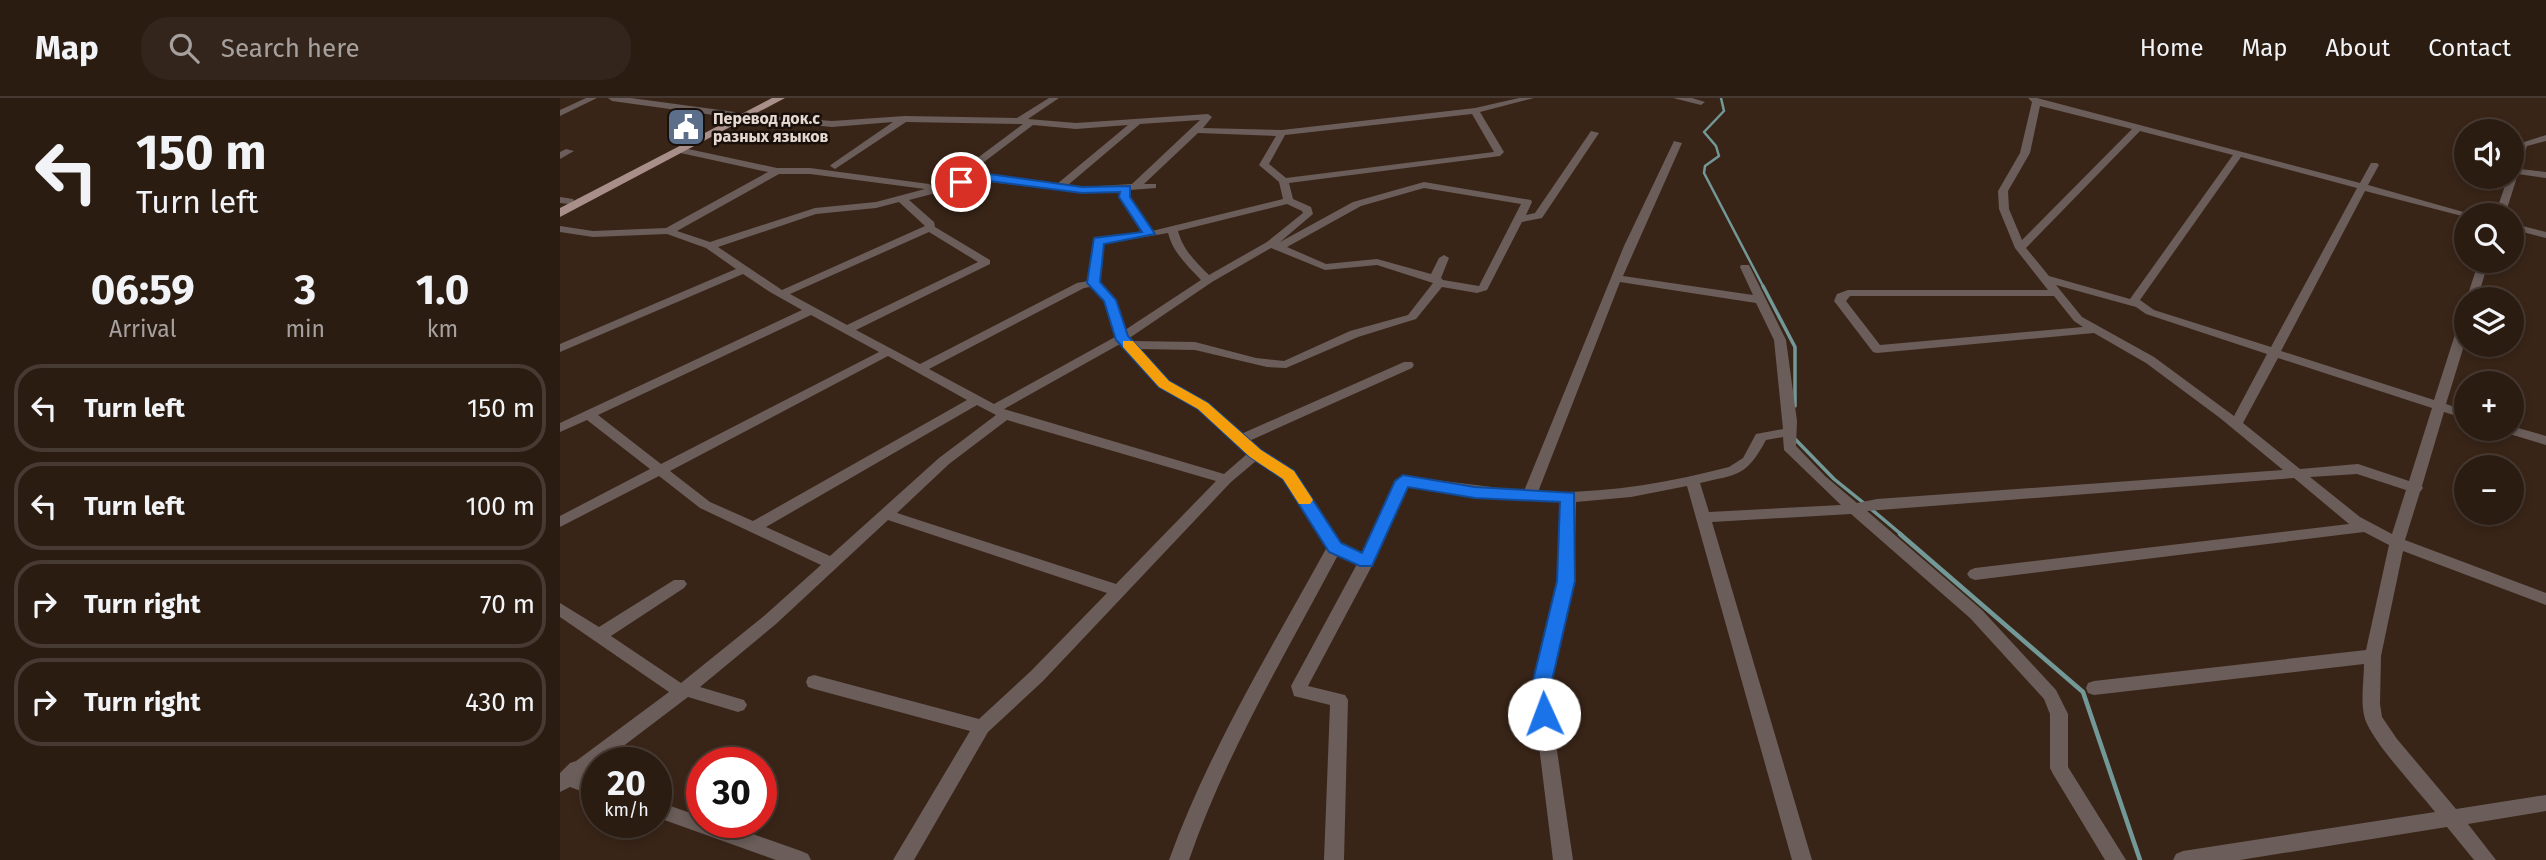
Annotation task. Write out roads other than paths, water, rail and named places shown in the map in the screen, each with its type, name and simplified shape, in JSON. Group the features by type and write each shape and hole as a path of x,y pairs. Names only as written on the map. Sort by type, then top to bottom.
{"main road":[{"path":"560,213 679,150 768,98"},
{"path":"563,202 780,98"}],"street":[{"path":"560,113 593,98"},
{"path":"612,98 740,116 832,124 905,119 1019,121 1076,126 1208,117 1130,188 1124,197 1149,234"},
{"path":"1019,121 1055,98"},
{"path":"1196,130 1282,133 1475,111 1530,98"},
{"path":"1677,98 1701,102"},
{"path":"2454,211 2238,153 2137,130 2034,100 2025,153 2003,191 2008,226 2020,248 2078,319 2150,360 2236,424 2365,527 2398,543 2546,598"},
{"path":"1284,181 1497,154 1499,152 1475,111"},
{"path":"835,166 905,119"},
{"path":"1059,187 1137,122"},
{"path":"947,185 1030,123"},
{"path":"2020,248 2137,130"},
{"path":"1282,133 1264,165 1284,181 1288,201"},
{"path":"1519,219 1538,216 1594,133"},
{"path":"2524,144 2546,138"},
{"path":"1530,494 1617,278 1677,143"},
{"path":"679,150 777,171 810,171 934,188"},
{"path":"2136,304 2135,298 2238,153"},
{"path":"2236,424 2374,164"},
{"path":"668,231 777,171"},
{"path":"2524,172 2546,175"},
{"path":"710,246 815,211 902,199 934,188 989,177 1059,187 1153,186"},
{"path":"560,784 576,769 683,691 833,564 1000,412 1125,341 1208,280 1357,204 1424,185 1525,201 1528,205 1483,288 1477,290 1437,281 1377,262 1325,267 1275,246"},
{"path":"846,330 986,262 930,228 930,224 902,199"},
{"path":"1093,283 1099,241 1149,234 1288,201 1307,209 1308,214 1275,246"},
{"path":"781,294 930,228"},
{"path":"560,229 593,234 668,231 710,246 781,294 1000,412 1226,479"},
{"path":"1172,229 1187,259 1208,280"},
{"path":"2524,230 2546,236"},
{"path":"1125,341 1195,346 1249,357 1275,367 1354,334 1412,317 1437,281 1444,258"},
{"path":"1745,267 1780,340 1789,447 1855,509 1976,614 2050,695 2059,714 2059,768 2116,860"},
{"path":"560,348 742,270"},
{"path":"1617,278 1762,300"},
{"path":"2047,279 2136,304 2150,312 2454,411"},
{"path":"1093,283 1110,300 1125,341 1164,384 1203,406 1255,454 1288,475 1339,549 1366,562"},
{"path":"919,369 1081,285 1093,283"},
{"path":"2058,293 1848,293 1841,296 1840,301 1877,349 2096,329"},
{"path":"560,428 812,310"},
{"path":"560,522 887,352"},
{"path":"2455,357 2398,543 2372,656 2371,704 2374,719 2486,860"},
{"path":"1239,440 1408,365"},
{"path":"755,527 976,400"},
{"path":"589,415 705,505 833,564"},
{"path":"1334,860 1339,700 1298,689 1366,562 1403,481 1475,492 1569,497 1734,470 1748,461 1761,437 1789,432"},
{"path":"2524,434 2546,441"},
{"path":"903,860 982,727 1120,591 1226,479 1255,454"},
{"path":"1703,517 1855,509 1877,504 2358,469 2416,488"},
{"path":"1692,479 1802,860"},
{"path":"1563,860 1540,689 1566,581 1569,497"},
{"path":"886,514 1120,591"},
{"path":"1975,574 2365,527"},
{"path":"1179,860 1191,826 1231,738 1339,549"},
{"path":"598,636 679,584"},
{"path":"562,614 683,691 738,705"},
{"path":"2094,688 2372,656"},
{"path":"814,682 982,727"},
{"path":"576,769 575,782 581,784"},
{"path":"2183,860 2546,803"},
{"path":"672,815 801,860"}],"waterway":[{"path":"1721,98 1724,111 1704,132 1716,146 1719,156 1705,166 1704,173 1764,288"},
{"path":"1763,286 1795,347 1795,406"},
{"path":"1794,438 1834,479 1865,504"},
{"path":"1871,509 1902,535"},
{"path":"1900,534 2083,692 2140,860"}],"place":[{"name":"Перевод док.с разных языков","path":"686,127"}]}
